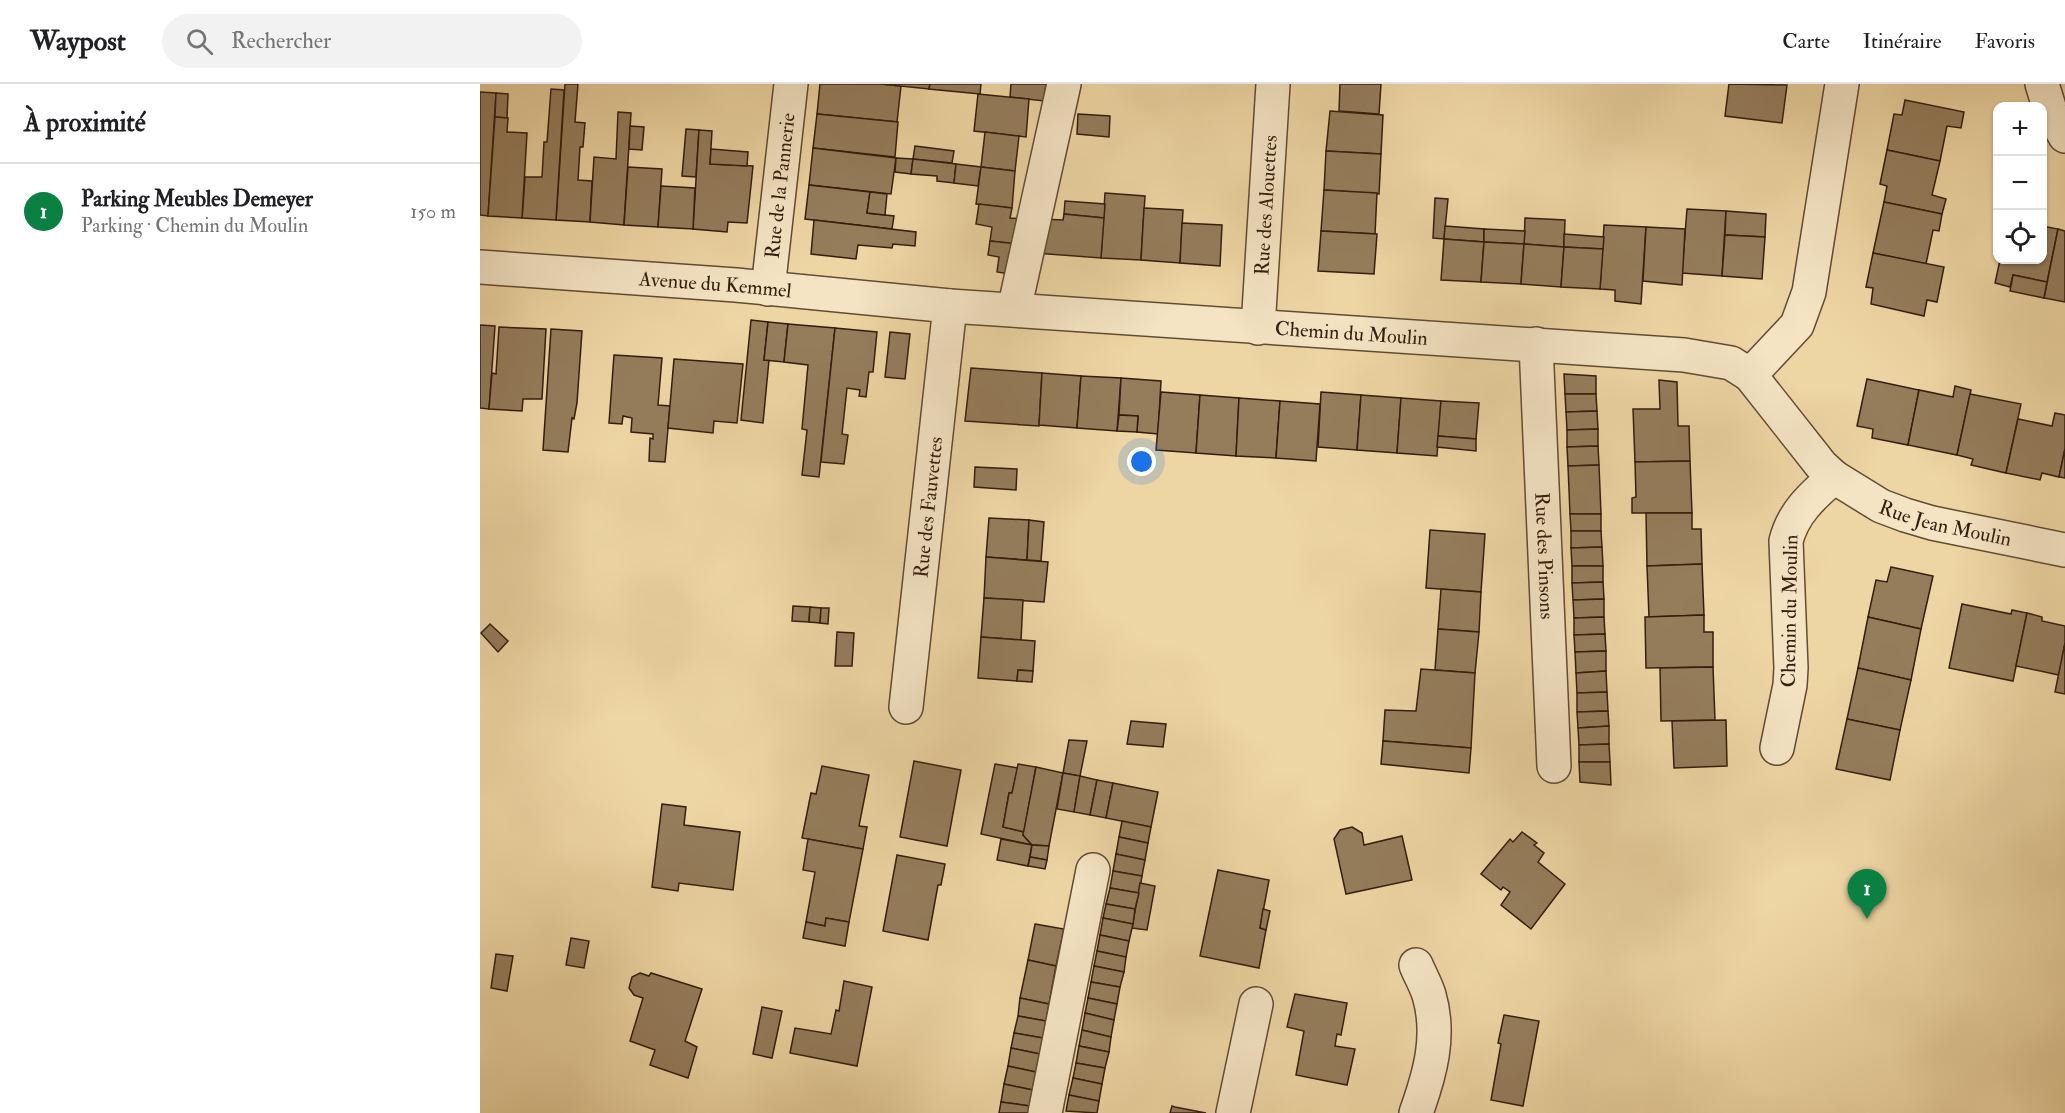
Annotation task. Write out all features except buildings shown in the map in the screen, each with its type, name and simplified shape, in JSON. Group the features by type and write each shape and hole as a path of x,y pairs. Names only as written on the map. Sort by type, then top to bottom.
{"street":[{"name":"Rue de la Pannerie","path":"768,289 791,84"},
{"path":"1014,310 1064,84"},
{"name":"Rue des Alouettes","path":"1258,327 1273,84"},
{"path":"1750,375 1797,325 1809,292 1842,84"},
{"path":"2042,84 2050,110 2065,136"},
{"name":"Avenue du Kemmel","path":"480,267 768,289 950,306"},
{"name":"Chemin du Moulin","path":"950,306 1536,344 1710,358 1731,363 1750,375 1821,465 1834,477 1800,511 1790,525 1786,541 1791,668 1790,685 1777,748"},
{"name":"Rue des Fauvettes","path":"906,707 950,306"},
{"name":"Rue des Pinsons","path":"1536,344 1554,766"},
{"name":"Rue Jean Moulin","path":"1834,477 1881,506 1905,515 1932,523 2065,550"},
{"path":"1045,1113 1094,870"},
{"path":"1416,965 1429,994 1435,1041 1428,1080 1416,1113"},
{"path":"1233,1113 1256,1004"}],"place":[{"name":"Parking Meubles Demeyer","path":"1867,919"}]}
